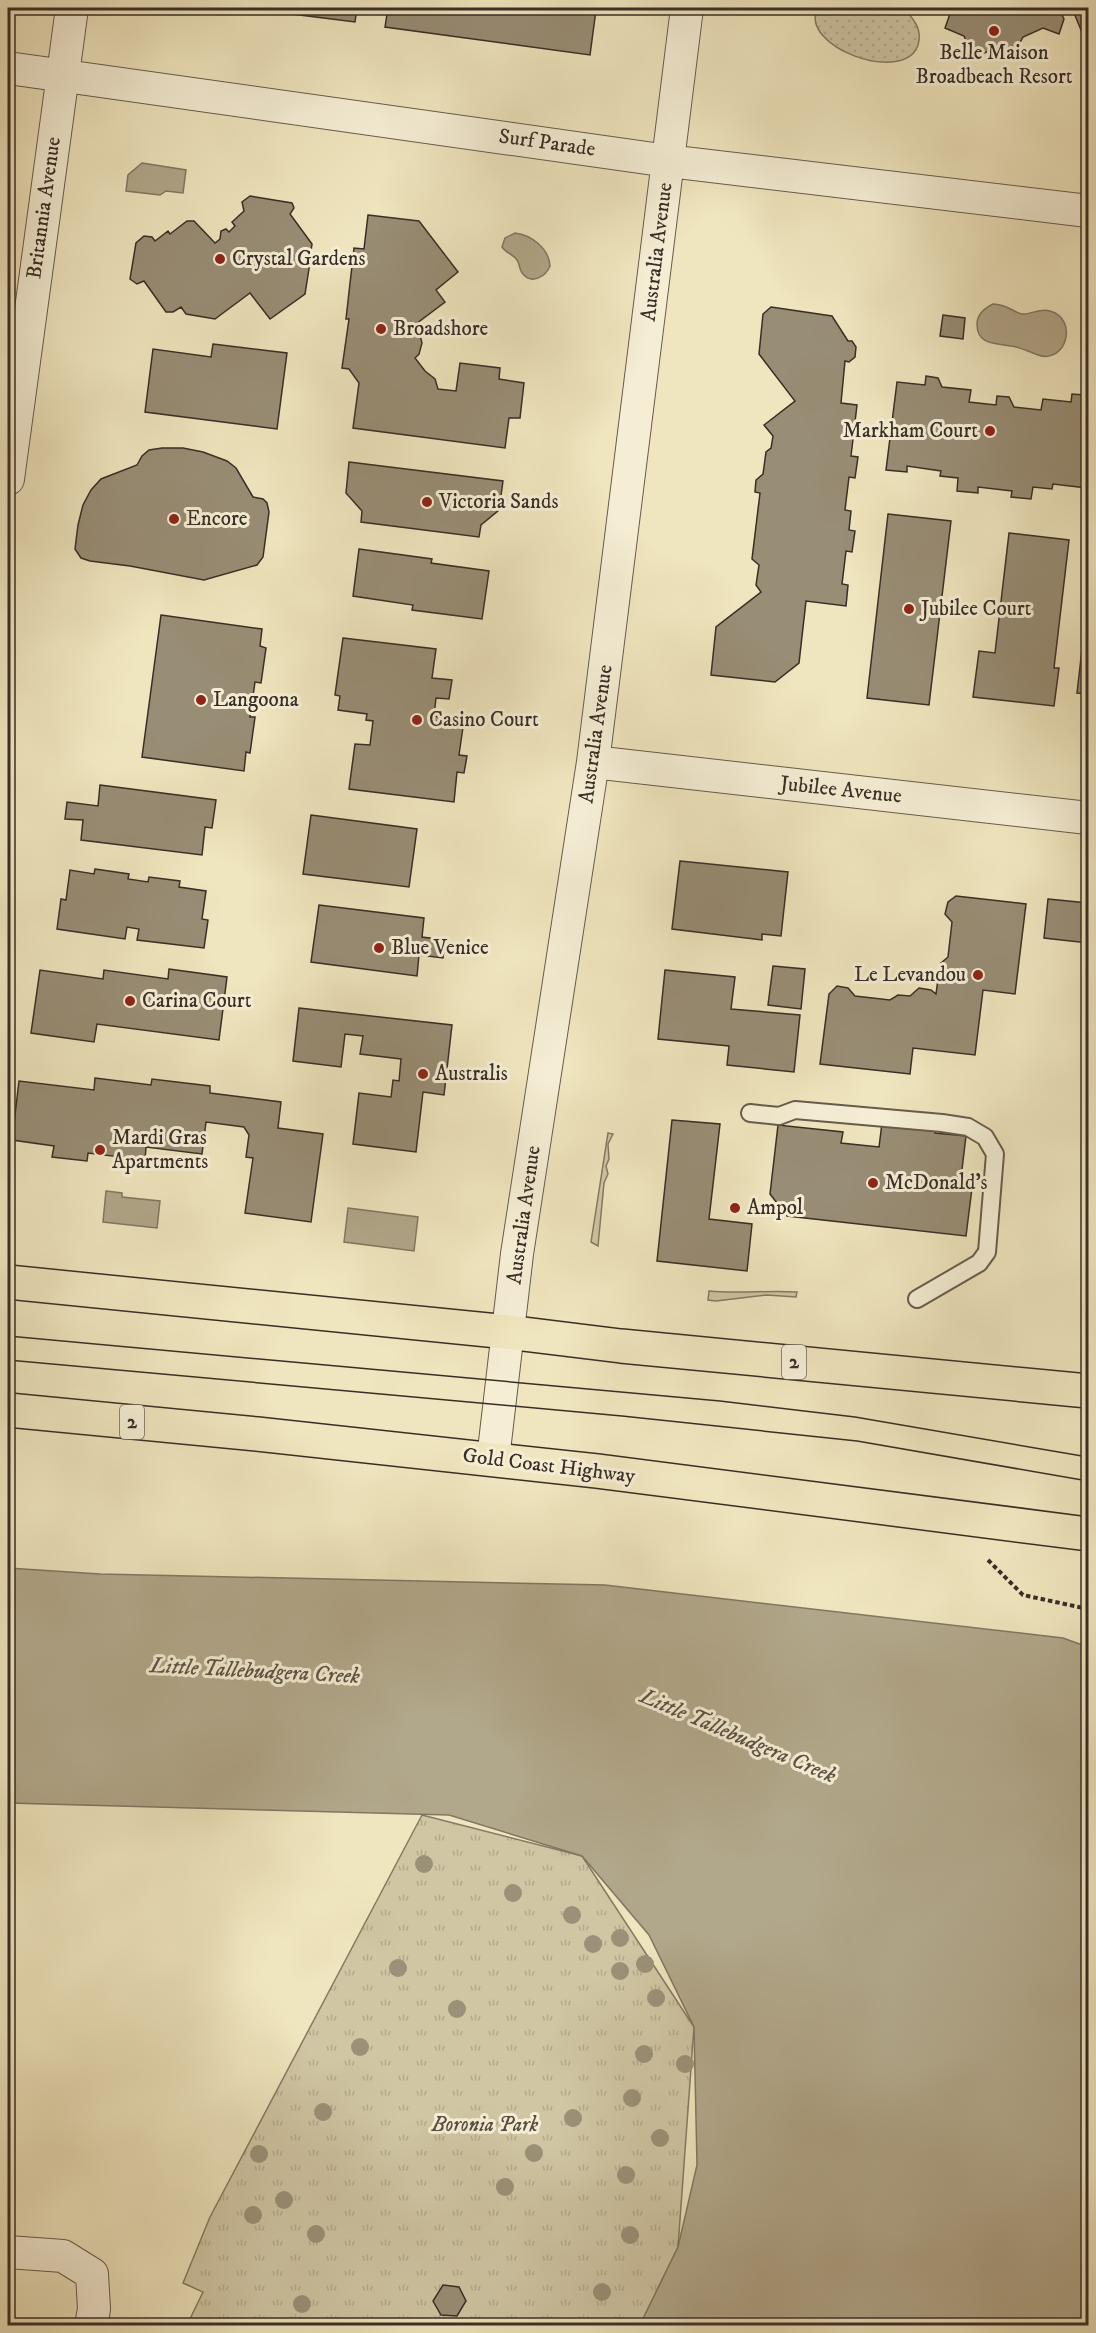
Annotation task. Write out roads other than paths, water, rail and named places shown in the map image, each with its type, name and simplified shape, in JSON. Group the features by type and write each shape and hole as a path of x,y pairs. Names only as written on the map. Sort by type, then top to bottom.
{"highway":[{"name":"2","path":"8,1282 508,1332 621,1346 1089,1391"},
{"name":"Gold Coast Highway","path":"8,1410 493,1460 1089,1534"}],"street":[{"name":"Britannia Avenue","path":"8,479 72,8"},
{"name":"Australia Avenue","path":"493,1460 519,1242 593,762 687,8"},
{"name":"Surf Parade","path":"8,68 668,160 1089,211"},
{"name":"Jubilee Avenue","path":"593,762 1089,818"},
{"path":"8,2252 63,2256 92,2274 94,2309 91,2325"}],"lane":[{"path":"750,1113 778,1116 795,1110 942,1123 968,1127 986,1137 995,1154 987,1251 979,1263 917,1299"}],"water":[{"path":"142,163 186,170 183,193 166,191 160,195 126,191 128,175"},
{"path":"515,233 527,236 543,248 550,266 542,276 534,279 527,277 515,258 502,247 505,238"},
{"path":"993,304 1020,314 1046,310 1059,316 1066,331 1062,348 1048,356 1038,355 1018,347 994,344 984,340 978,331 977,320 987,307"},
{"path":"106,1191 122,1193 122,1197 160,1201 157,1228 103,1222"},
{"path":"348,1208 418,1217 414,1251 344,1242"},
{"name":"Little Tallebudgera Creek","path":"8,1568 100,1574 605,1585 1063,1638 1088,1647 1088,2325 640,2325 678,2247 697,2165 694,2027 649,1935 582,1856 449,1815 8,1803"}],"tram line":[{"path":"8,1336 720,1401 855,1417 1088,1457"},
{"path":"8,1360 622,1416 857,1441 1088,1481"}],"place":[{"name":"Belle Maison Broadbeach Resort","path":"994,31"},
{"name":"Crystal Gardens","path":"220,259"},
{"name":"Broadshore","path":"381,329"},
{"name":"Markham Court","path":"990,431"},
{"name":"Victoria Sands","path":"427,502"},
{"name":"Encore","path":"174,519"},
{"name":"Jubilee Court","path":"909,609"},
{"name":"Langoona","path":"201,700"},
{"name":"Casino Court","path":"417,720"},
{"name":"Blue Venice","path":"379,948"},
{"name":"Le Levandou","path":"978,975"},
{"name":"Carina Court","path":"130,1001"},
{"name":"Australis","path":"423,1074"},
{"name":"Mardi Gras Apartments","path":"100,1150"},
{"name":"McDonald's","path":"873,1183"},
{"name":"Ampol","path":"735,1208"}],"park label":[{"name":"Boronia Park","path":"485,2125"}]}
